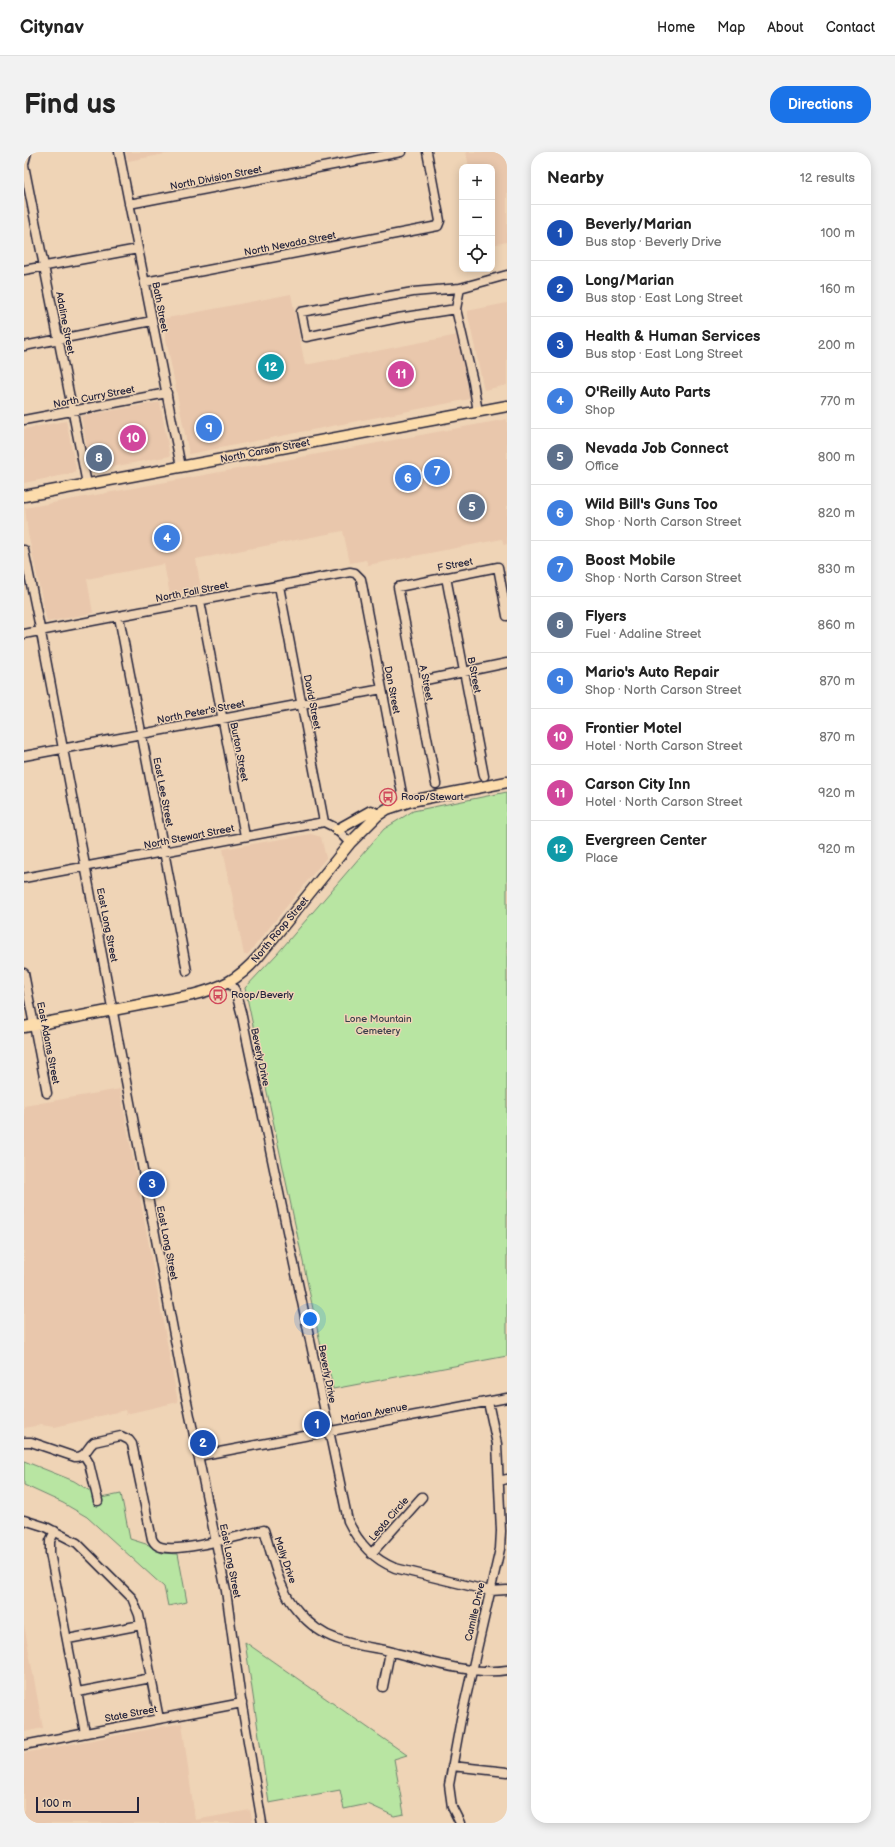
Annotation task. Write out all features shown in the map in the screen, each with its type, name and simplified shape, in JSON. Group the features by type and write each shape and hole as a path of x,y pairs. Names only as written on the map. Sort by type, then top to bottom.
{"main road":[{"name":"North Carson Street","path":"24,496 507,406"},
{"name":"North Roop Street","path":"29,1026 192,995 218,988 230,982 248,969 350,843 378,814 404,804 507,782"},
{"path":"337,830 365,813 371,811 378,814"}],"street":[{"name":"Adaline Street","path":"27,152 24,165 87,484"},
{"name":"Bath Street","path":"119,152 181,467"},
{"name":"North Division Street","path":"129,204 401,152"},
{"name":"North Nevada Street","path":"144,282 426,229 439,224 440,221 427,152"},
{"path":"24,270 138,249"},
{"path":"456,309 398,318 306,337 301,312 413,292 460,288 507,275"},
{"path":"460,288 456,309 473,382 478,412"},
{"path":"24,346 152,321"},
{"name":"North Curry Street","path":"24,420 167,393"},
{"name":"East Long Street","path":"24,550 41,631 198,1456 226,1591 242,1703 262,1823"},
{"name":"F Street","path":"398,587 498,566 503,576"},
{"name":"North Fall Street","path":"24,634 350,572 355,573 361,579"},
{"path":"503,576 507,616"},
{"name":"B Street","path":"446,577 484,776"},
{"name":"Dan Street","path":"361,579 404,804"},
{"name":"David Street","path":"279,586 324,822"},
{"name":"A Street","path":"398,587 436,784"},
{"name":"Burton Street","path":"200,601 245,836"},
{"name":"East Lee Street","path":"119,617 187,971"},
{"path":"416,682 507,663"},
{"name":"North Peter's Street","path":"24,756 382,689"},
{"path":"324,822 337,830 350,843"},
{"name":"North Stewart Street","path":"24,878 324,822"},
{"name":"East Adams Street","path":"24,973 29,1026 47,1093"},
{"name":"Beverly Drive","path":"230,982 236,990 241,1012 328,1432 348,1521 361,1544 384,1564 395,1568 490,1590 507,1590"},
{"name":"Marian Avenue","path":"198,1456 507,1398"},
{"name":"Camille Drive","path":"460,1823 452,1807 449,1785 472,1671 500,1549 503,1480 488,1402"},
{"name":"Molly Drive","path":"84,1455 90,1445 96,1441 121,1436 129,1440 132,1444 154,1543 164,1548 187,1547 264,1530 281,1584 289,1600 311,1624 337,1639 472,1671 507,1670"},
{"path":"24,1442 31,1442 75,1458 84,1455 89,1463 98,1501"},
{"name":"Leota Circle","path":"371,1554 422,1497"},
{"path":"24,1520 55,1531 77,1543 124,1589 136,1607 141,1625 159,1719"},
{"path":"55,1531 50,1541 50,1553 85,1733"},
{"path":"68,1640 141,1625"},
{"path":"383,1688 390,1652"},
{"path":"78,1692 151,1678"},
{"name":"State Street","path":"24,1745 242,1703"},
{"path":"452,1766 507,1772"}],"shaded area":[{"path":"126,152 176,152 128,161"},
{"path":"466,152 507,152 507,242 495,244 495,164 468,164"},
{"path":"291,294 305,365 458,335 470,399 189,454 162,319"},
{"path":"507,303 507,385 484,390 467,311"},
{"path":"160,402 170,456 91,471 81,416"},
{"path":"507,419 507,544 504,545 502,539 368,565 366,560 350,563 343,531 196,559 201,590 170,595 164,564 87,579 93,613 47,622 28,534 25,508"},
{"path":"66,421 76,468 74,473 24,483 24,429"},
{"path":"311,834 321,837 326,858 248,954 244,955 223,849"},
{"path":"120,1089 178,1402 126,1414 125,1410 55,1427 41,1425 24,1428 24,1106"},
{"path":"24,1625 43,1728 24,1732"},
{"path":"182,1723 195,1820 250,1810 253,1823 24,1823 24,1753"}],"green space":[{"name":"Lone Mountain Cemetery","path":"507,792 507,1356 333,1389 330,1374 327,1375 245,988 277,954 384,829 413,811"},
{"path":"24,1461 74,1481 101,1498 121,1494 130,1539 149,1545 162,1553 178,1554 187,1602 168,1606 164,1587 87,1517 63,1503 24,1485"},
{"path":"245,1642 407,1755 394,1759 404,1814 394,1816 368,1804 344,1809 340,1790 269,1803"}],"place":[{"name":"Evergreen Center","path":"271,367"},
{"name":"Carson City Inn","path":"401,374"},
{"name":"Mario's Auto Repair","path":"209,428"},
{"name":"Frontier Motel","path":"133,438"},
{"name":"Flyers","path":"99,458"},
{"name":"Boost Mobile","path":"437,472"},
{"name":"Wild Bill's Guns Too","path":"408,478"},
{"name":"Nevada Job Connect","path":"472,507"},
{"name":"O'Reilly Auto Parts","path":"167,538"},
{"name":"Roop/Stewart","path":"388,797"},
{"name":"Roop/Beverly","path":"218,995"},
{"name":"Health & Human Services","path":"152,1184"},
{"name":"Beverly/Marian","path":"317,1424"},
{"name":"Long/Marian","path":"203,1443"}]}
